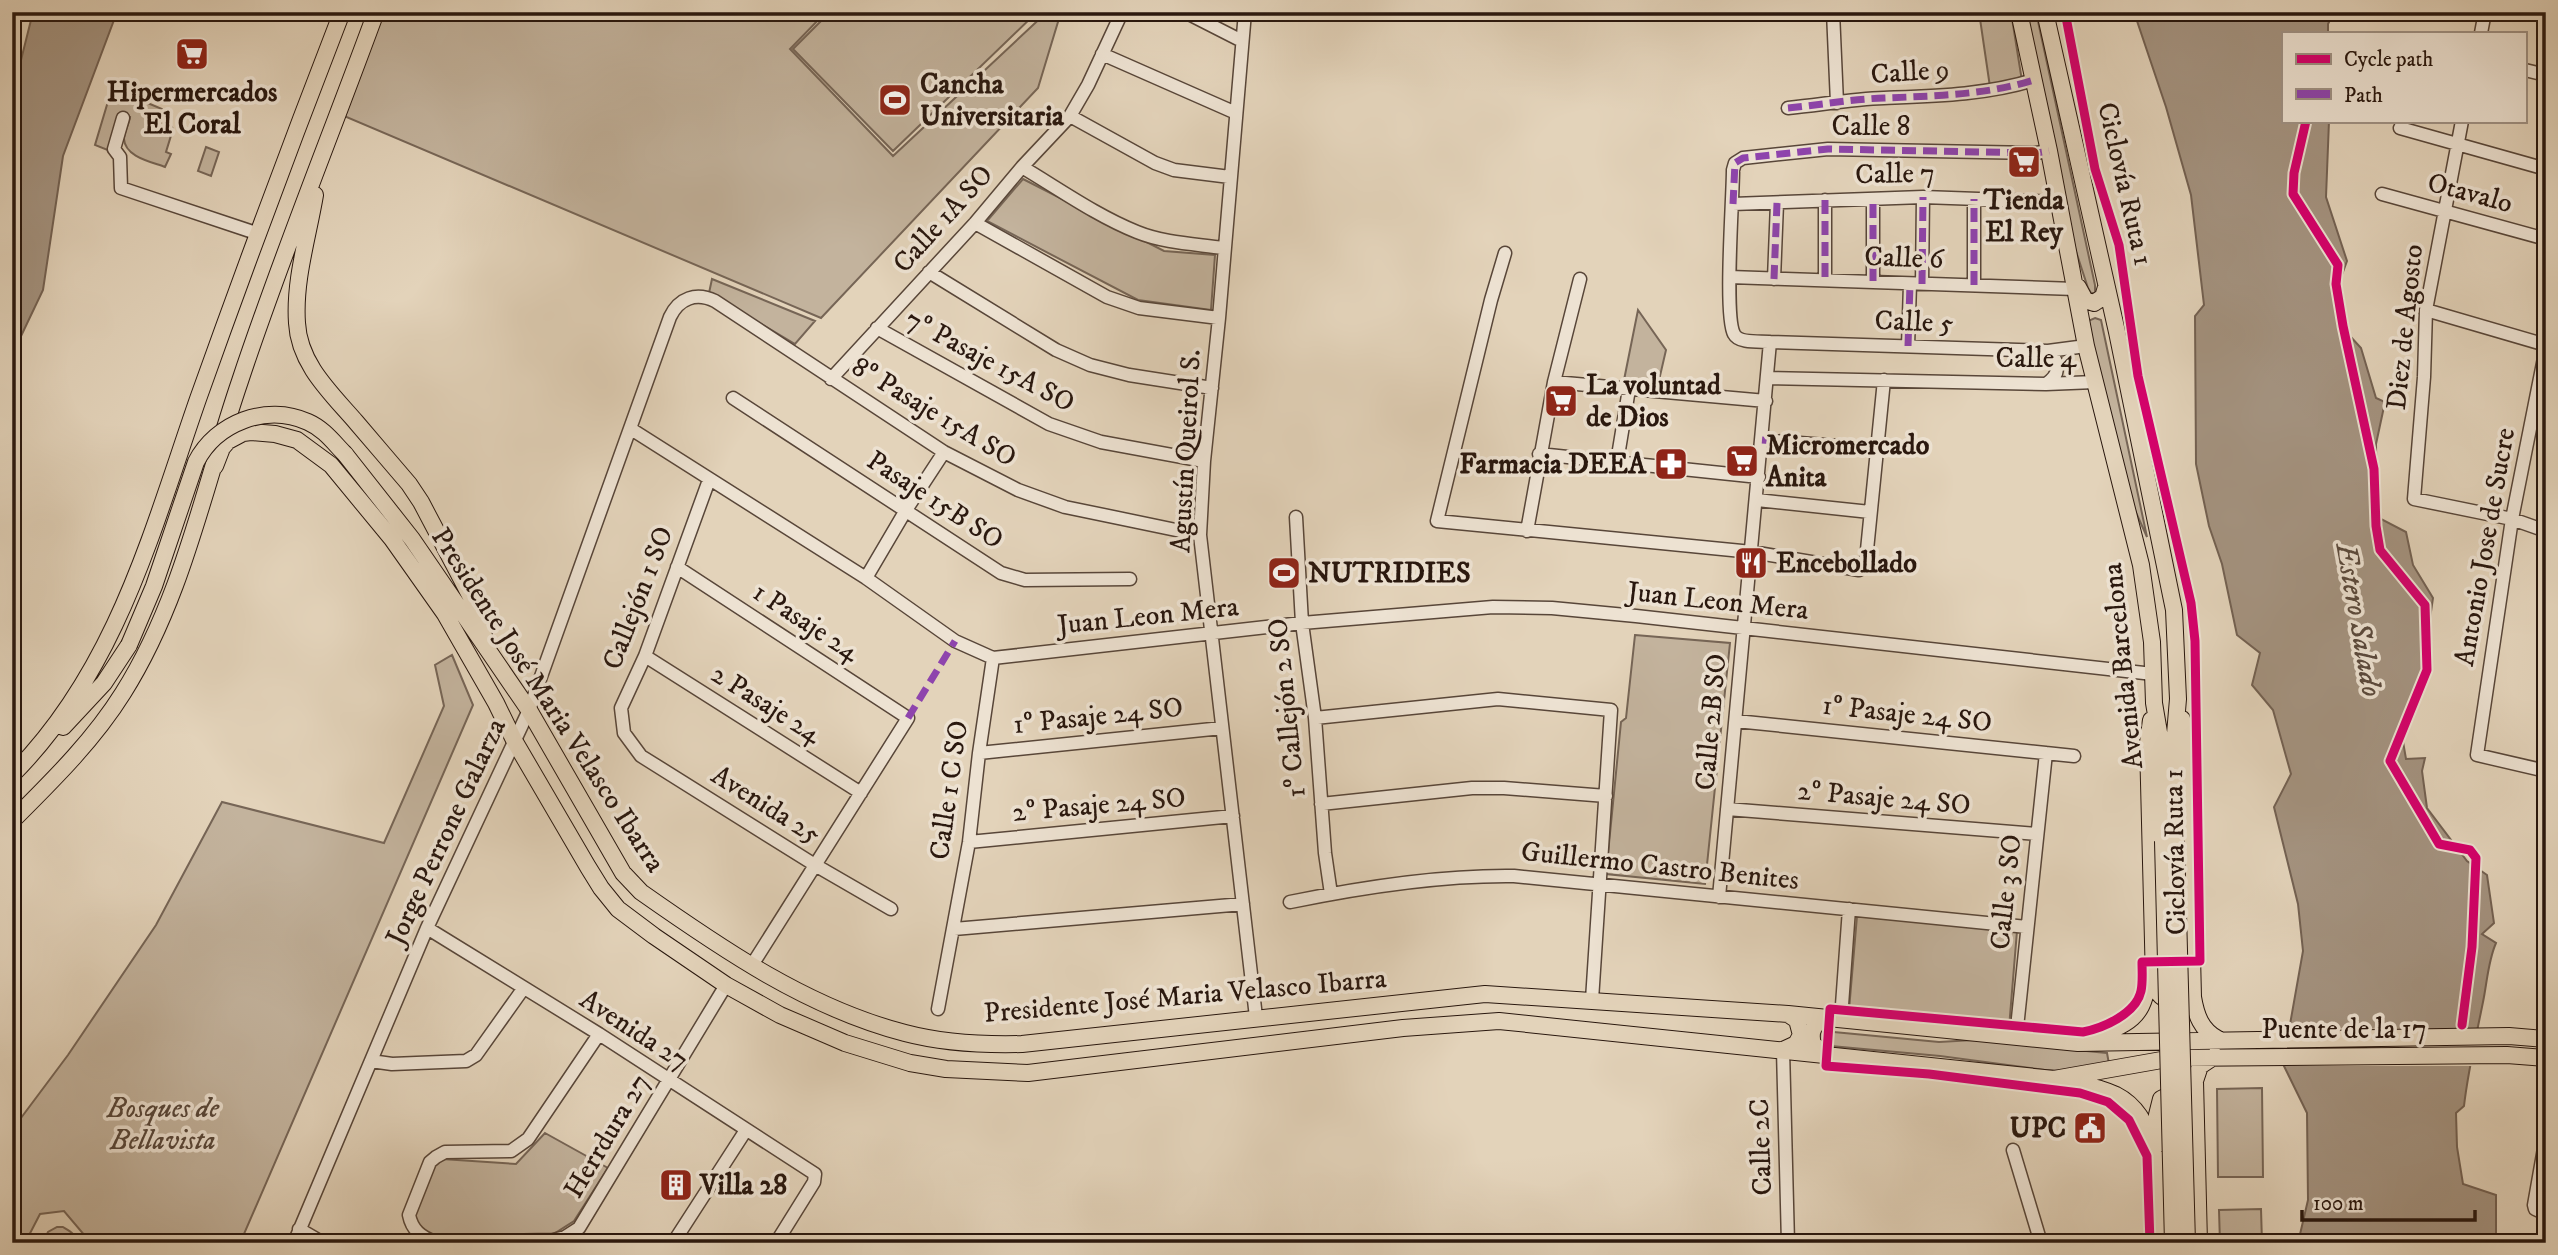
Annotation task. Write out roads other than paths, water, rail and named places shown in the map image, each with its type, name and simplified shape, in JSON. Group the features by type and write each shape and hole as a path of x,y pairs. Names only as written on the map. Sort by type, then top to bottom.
{"main road":[{"path":"12,775 38,748 89,676 127,601 341,12"},
{"path":"12,821 98,730 155,636 215,466 239,382 376,12"},
{"name":"Avenida Barcelona","path":"2019,12 2086,346 2141,565 2148,609 2154,703 2161,744 2170,841 2186,1243"},
{"name":"Avenida Barcelona","path":"2045,12 2117,332 2174,610 2178,698 2170,841 2173,1243"},
{"path":"321,158 299,281 297,323 303,350 320,380 409,484 421,502 482,618 486,648"},
{"path":"2072,268 2085,300 2100,302 2106,287"},
{"path":"2082,324 2089,312 2100,311 2109,316 2117,332"},
{"name":"Presidente José Maria Velasco Ibarra","path":"38,748 80,712 104,683 129,645 154,586 202,451 218,433 244,420 267,416 288,417 316,427 345,454 412,539 529,710 623,873 641,892 752,965 810,997 843,1012 905,1033 943,1040 1022,1044 1485,994 1788,1014 2078,1043 2222,1047"},
{"name":"Presidente José Maria Velasco Ibarra","path":"215,466 228,441 235,436 251,432 275,434 297,440 331,465 392,539 445,614 496,703 514,742 587,867 618,908 726,985 780,1015 845,1043 910,1063 946,1069 1028,1073 1403,1028 1499,1021 2054,1079 2222,1047"},
{"path":"2178,698 2187,747 2193,996 2199,1020 2222,1047 2196,1072 2199,1243"},
{"path":"2154,703 2148,743 2155,989 2165,999 2180,999 2193,980"},
{"path":"2078,1043 2111,1031 2134,1017 2143,1006 2147,993 2146,944 2152,904"},
{"path":"1398,1002 1392,1006 1391,1020 1396,1026 1403,1028"},
{"path":"1783,1050 1792,1047 1801,1035 1797,1020 1788,1014"},
{"path":"1824,1054 1816,1049 1811,1034 1819,1022 1828,1018"},
{"name":"Puente de la 17","path":"2222,1047 2509,1036 2546,1039"},
{"name":"Puente de la 17","path":"2222,1047 2546,1058"},
{"path":"2054,1079 2096,1087 2127,1103 2149,1136 2158,1173"},
{"path":"2160,1243 2157,1115 2161,1099 2174,1093 2187,1095 2194,1104 2196,1114"}],"street":[{"name":"Calle 1A SO","path":"831,379 1070,116 1088,85 1122,12"},
{"path":"1185,12 1242,41"},
{"name":"Agustín Queirol S.","path":"1245,12 1204,461 1200,535 1256,1017"},
{"path":"1833,12 1837,103"},
{"path":"2481,32 2486,12"},
{"path":"1102,54 1236,113"},
{"path":"2526,70 2546,75"},
{"name":"Calle 9","path":"1788,108 1962,94 2034,80"},
{"path":"1070,116 1174,170 1230,177"},
{"path":"122,118 114,149 120,157 121,188 259,234"},
{"name":"Diez de Agosto","path":"2462,122 2426,310 2424,377 2414,499 2512,519"},
{"path":"2400,128 2546,169"},
{"name":"Calle 8","path":"1739,340 1734,334 1732,323 1730,277 1733,170 1735,163 1743,158 1828,149 2036,153 2049,151"},
{"path":"1022,167 1139,233 1166,240 1223,248"},
{"name":"Otavalo","path":"2382,194 2546,239"},
{"path":"1908,346 1923,197"},
{"name":"Calle 7","path":"1733,204 1923,197 2059,202"},
{"path":"1974,199 1974,285"},
{"path":"1825,200 1825,280"},
{"path":"1873,200 1873,281"},
{"path":"1774,279 1777,203"},
{"path":"975,223 1107,297 1139,308 1219,318"},
{"path":"1505,253 1437,521 1752,552 1859,570 1864,567 1866,560 1884,380"},
{"path":"929,272 1056,350 1090,365 1129,375 1212,388"},
{"name":"Calle 6","path":"1730,277 2075,289"},
{"path":"1527,531 1539,454 1580,279"},
{"name":"8º Pasaje 15A SO","path":"670,317 673,309 685,299 707,297 944,452 1018,490 1065,508 1200,535"},
{"path":"2426,310 2546,346"},
{"name":"Jorge Perrone Galarza","path":"294,1243 427,928 529,710 670,317"},
{"name":"7º Pasaje 15A SO","path":"877,328 1049,424 1101,442 1204,461"},
{"name":"Calle 5","path":"1739,340 2048,351 2086,346"},
{"name":"Calle 2B SO","path":"1719,897 1770,342"},
{"name":"Antonio Jose de Sucre","path":"2546,346 2512,519 2477,755 2546,771"},
{"path":"2046,384 2055,378 2059,368 2055,357 2048,351"},
{"name":"Calle 4","path":"1768,378 2046,384 2095,382"},
{"path":"1555,382 1766,401"},
{"path":"1617,462 1629,389"},
{"name":"Pasaje 15B SO","path":"733,398 1001,572 1025,580 1130,579"},
{"path":"631,429 866,578 955,641 993,658"},
{"path":"1762,440 1876,449"},
{"path":"866,578 905,510 944,452"},
{"path":"1539,454 1759,477"},
{"name":"Callejón 1 SO","path":"624,733 621,708 645,656 709,480"},
{"path":"1757,500 1870,512"},
{"name":"1º Callejón 2 SO","path":"1296,517 1302,623 1315,718 1331,894"},
{"path":"2512,519 2546,531"},
{"name":"1 Pasaje 24","path":"677,567 908,718 860,793"},
{"name":"Juan Leon Mera","path":"993,658 1302,623 1493,607 1552,608 2153,674"},
{"name":"2 Pasaje 24","path":"645,656 860,793"},
{"name":"Calle 1 C SO","path":"938,1009 969,842 993,658"},
{"path":"1315,718 1498,699 1611,710 1592,1000"},
{"name":"1º Pasaje 24 SO","path":"1736,721 2074,756"},
{"name":"1º Pasaje 24 SO","path":"979,753 1222,728"},
{"name":"Avenida 25","path":"624,733 640,756 891,909"},
{"name":"Calle 3 SO","path":"2016,1037 2046,753"},
{"path":"1321,804 1472,788 1605,796"},
{"path":"752,965 860,793"},
{"name":"2º Pasaje 24 SO","path":"1727,809 2037,834"},
{"name":"2º Pasaje 24 SO","path":"969,842 1233,816"},
{"name":"Guillermo Castro Benites","path":"1290,902 1473,875 1514,876 2027,927"},
{"path":"954,929 1243,904"},
{"path":"1843,1005 1849,909"},
{"name":"Avenida 27","path":"427,928 599,1034 815,1174 814,1182 776,1243"},
{"name":"Herrdura 27","path":"599,1034 520,1147 511,1151 444,1152 430,1162 410,1214 418,1234 435,1242 553,1240 565,1237 579,1228 726,985"},
{"path":"371,1061 392,1064 466,1061 476,1055 523,989"},
{"name":"Calle 2C","path":"1783,1050 1788,1243"},
{"path":"673,1243 746,1130"},
{"path":"2546,1137 2534,1205 2535,1209 2546,1214"},
{"path":"2012,1150 2042,1243"},
{"path":"299,1229 323,1243"}],"water":[{"path":"33,12 117,12 63,156 43,290 12,355 12,96"},
{"name":"Estero Salado","path":"2134,12 2334,12 2328,24 2328,32 2282,32 2282,122 2329,122 2326,197 2347,261 2336,291 2339,324 2361,348 2376,398 2385,402 2376,444 2377,517 2406,532 2413,565 2433,598 2419,694 2401,730 2406,759 2425,758 2422,771 2427,808 2467,861 2487,875 2494,923 2482,934 2496,943 2489,965 2464,1106 2456,1113 2457,1147 2463,1184 2496,1195 2496,1243 2298,1243 2308,1200 2307,1113 2283,1064 2303,951 2298,904 2274,807 2291,774 2273,710 2252,685 2260,653 2237,635 2196,464 2195,316 2204,305 2191,195 2166,107"}],"place":[{"name":"Hipermercados El Coral","path":"192,54"},
{"name":"Cancha Universitaria","path":"895,100"},
{"name":"Tienda El Rey","path":"2024,162"},
{"name":"La voluntad de Dios","path":"1561,401"},
{"name":"Micromercado Anita","path":"1742,461"},
{"name":"Farmacia DEEA","path":"1671,464"},
{"name":"Encebollado","path":"1751,563"},
{"name":"NUTRIDIES","path":"1284,573"},
{"name":"UPC","path":"2090,1128"},
{"name":"Villa 28","path":"676,1185"}],"park label":[{"name":"Bosques de Bellavista","path":"163,1124"}]}
